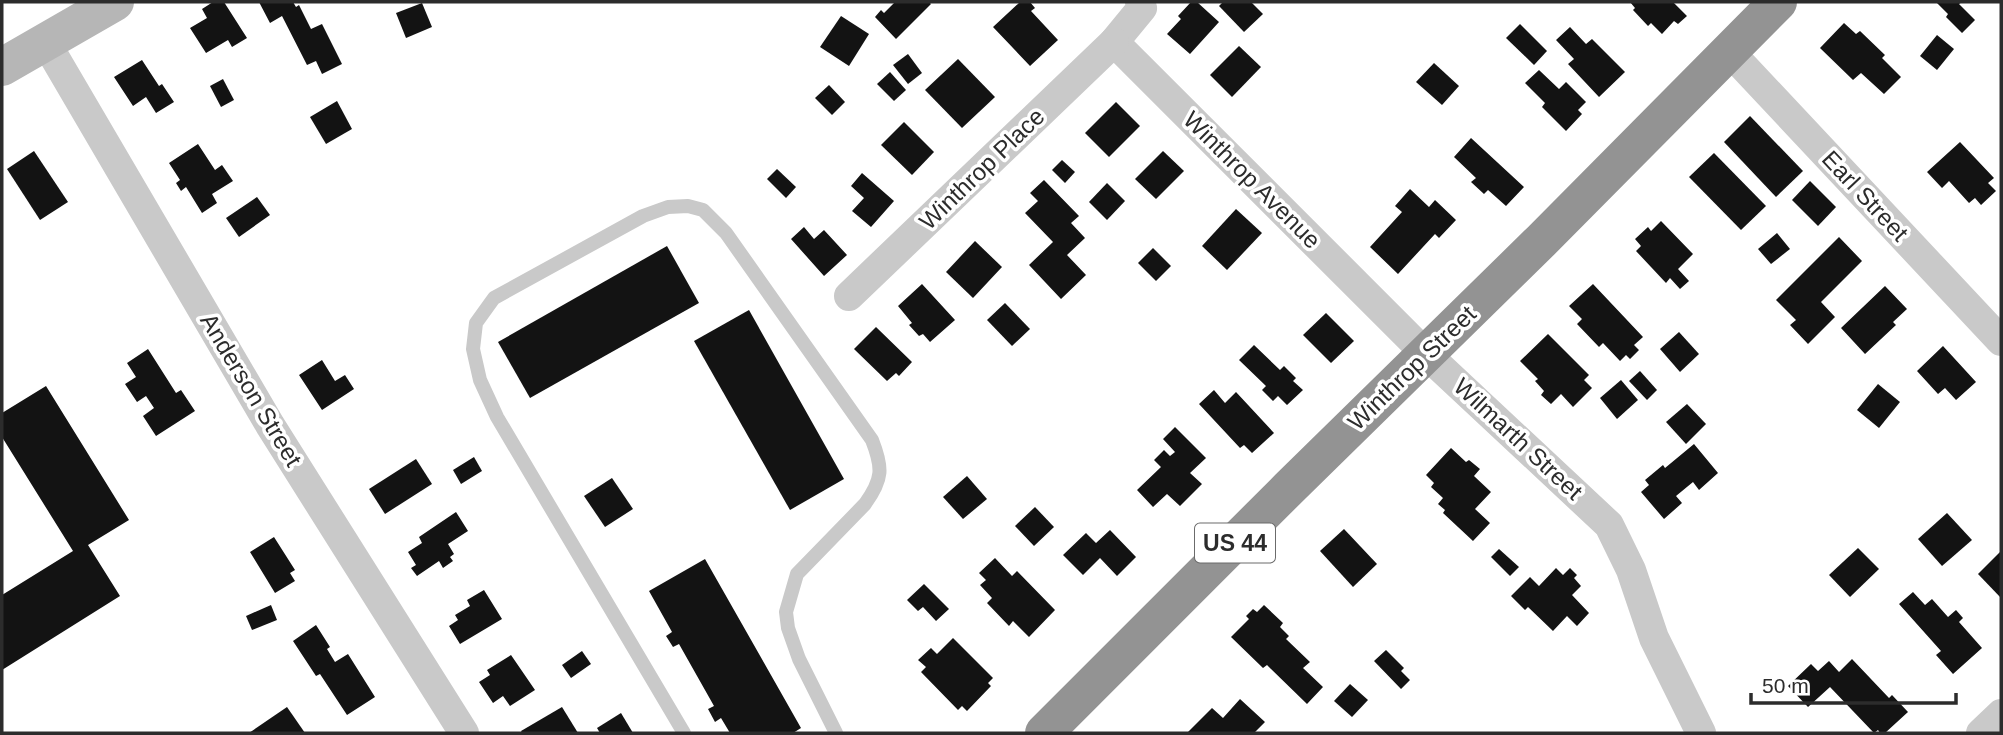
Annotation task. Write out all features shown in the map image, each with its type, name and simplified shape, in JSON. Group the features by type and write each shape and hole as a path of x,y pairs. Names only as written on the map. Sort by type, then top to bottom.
{"highway":[{"name":"Winthrop Street","path":"1044,733 1778,2"}],"street":[{"path":"2,67 115,2"},
{"path":"1114,42 1142,8 1140,2"},
{"name":"Anderson Street","path":"45,41 450,728"},
{"name":"Winthrop Place","path":"849,296 1114,42"},
{"name":"Winthrop Avenue","path":"1114,42 1426,354"},
{"name":"Earl Street","path":"1728,50 2001,341"},
{"name":"Wilmarth Street","path":"1426,354 1609,525 1631,570 1654,638 1700,733"},
{"path":"1981,733 2001,714"}],"lane":[{"path":"684,733 497,417 480,380 473,335 476,323 494,298 643,216 681,205 703,210 726,233 872,440 879,459 880,477 874,492 797,574 786,612 788,628 799,659 836,733"}],"building":[{"path":"213,2 224,2 247,38 232,47 228,40 206,53 190,28 207,18 202,9"},
{"path":"259,2 293,2 296,7 299,5 311,29 322,24 342,64 322,74 316,61 307,65 282,16 270,23"},
{"path":"895,2 931,4 896,39 875,17 881,10 884,13"},
{"path":"1020,2 1030,2 1035,8 1031,11 1058,40 1030,66 993,27"},
{"path":"1191,2 1197,2 1219,22 1190,54 1167,34 1181,19 1178,16"},
{"path":"1223,2 1251,2 1263,14 1244,32 1219,6"},
{"path":"1630,2 1673,2 1687,16 1678,24 1674,21 1662,34 1651,23 1648,26 1633,10 1635,8"},
{"path":"1936,2 1962,2 1959,4 1975,20 1962,33"},
{"path":"422,3 432,27 406,38 396,13"},
{"path":"841,16 869,34 849,66 820,47"},
{"path":"1844,23 1856,34 1860,31 1885,55 1882,58 1901,77 1884,94 1861,73 1853,80 1820,48"},
{"path":"1520,24 1547,51 1534,65 1506,38"},
{"path":"1570,27 1586,44 1592,39 1625,72 1599,97 1568,64 1574,59 1556,40"},
{"path":"1937,35 1954,49 1937,70 1920,56"},
{"path":"1239,46 1261,67 1232,97 1210,75"},
{"path":"908,54 922,73 908,84 893,65"},
{"path":"958,59 995,97 962,128 925,90"},
{"path":"142,60 159,86 162,84 174,102 156,113 146,97 133,106 114,77"},
{"path":"1434,63 1459,86 1442,105 1416,82"},
{"path":"1539,70 1559,89 1566,82 1586,102 1578,110 1582,114 1566,131 1542,107 1545,103 1525,83"},
{"path":"890,72 906,90 894,101 877,84"},
{"path":"223,79 234,100 221,107 210,86"},
{"path":"829,85 845,102 832,115 815,98"},
{"path":"337,101 352,129 326,144 310,117"},
{"path":"1116,102 1140,126 1109,157 1085,133"},
{"path":"1750,116 1803,171 1776,197 1724,142"},
{"path":"904,122 934,152 912,175 881,145"},
{"path":"1471,138 1524,187 1506,206 1488,190 1484,194 1471,182 1476,178 1454,157"},
{"path":"1960,142 1994,178 1988,183 1996,191 1981,205 1975,198 1969,203 1949,181 1942,188 1927,172"},
{"path":"198,144 215,170 222,165 233,181 212,194 217,203 202,213 186,187 181,191 176,183 180,180 169,163"},
{"path":"34,151 68,202 40,220 7,169"},
{"path":"1163,151 1184,171 1156,199 1135,179"},
{"path":"1714,153 1766,206 1741,230 1689,177"},
{"path":"1062,160 1075,172 1065,183 1052,170"},
{"path":"777,169 796,187 786,198 767,179"},
{"path":"862,173 894,201 871,227 852,211 864,198 851,186"},
{"path":"1044,180 1079,216 1071,223 1085,238 1067,255 1086,275 1061,299 1029,265 1053,242 1025,213 1038,201 1030,193"},
{"path":"1810,181 1836,207 1818,226 1792,200"},
{"path":"1107,183 1125,201 1107,220 1089,202"},
{"path":"1410,189 1429,207 1435,200 1456,220 1439,238 1435,234 1398,274 1370,247 1402,212 1395,206"},
{"path":"257,197 270,215 239,237 226,218"},
{"path":"1236,209 1262,233 1227,270 1202,246"},
{"path":"1661,221 1693,254 1678,269 1689,281 1680,289 1670,278 1666,283 1636,251 1641,246 1635,239 1648,227 1651,231"},
{"path":"804,227 814,239 824,230 847,255 824,276 791,239"},
{"path":"1777,233 1790,249 1771,264 1758,249"},
{"path":"1839,237 1862,261 1821,302 1835,317 1808,344 1790,325 1796,320 1776,300"},
{"path":"975,241 1002,267 973,298 946,272"},
{"path":"667,246 699,303 530,398 498,342"},
{"path":"1153,248 1171,266 1156,281 1138,263"},
{"path":"922,284 955,320 930,342 923,334 919,336 909,325 912,323 898,306"},
{"path":"1593,284 1643,337 1634,345 1639,350 1630,359 1626,355 1620,361 1603,343 1599,347 1577,324 1582,319 1569,306"},
{"path":"1885,286 1907,309 1893,322 1896,325 1865,354 1841,328"},
{"path":"1005,303 1030,329 1012,346 987,320"},
{"path":"749,310 844,479 790,510 694,341"},
{"path":"1326,313 1354,341 1331,363 1303,335"},
{"path":"876,327 912,362 899,376 896,373 887,381 854,349"},
{"path":"1679,332 1699,354 1680,372 1660,349"},
{"path":"1548,334 1589,375 1584,380 1592,388 1573,407 1561,394 1551,404 1541,395 1544,391 1535,381 1538,379 1520,361"},
{"path":"1254,345 1280,370 1284,366 1296,378 1293,381 1303,390 1287,405 1278,396 1273,401 1262,390 1266,386 1239,360"},
{"path":"1943,346 1976,382 1956,400 1945,388 1938,394 1917,371"},
{"path":"148,349 176,393 181,390 195,411 156,436 143,416 154,408 146,396 137,402 125,384 136,377 127,363"},
{"path":"322,360 335,381 345,375 354,389 322,410 299,375"},
{"path":"1640,371 1657,390 1647,400 1629,381"},
{"path":"1621,380 1638,400 1617,419 1600,398"},
{"path":"1878,384 1900,402 1879,428 1857,410"},
{"path":"46,386 129,520 88,545 120,596 2,670 2,595 73,551 2,437 2,413"},
{"path":"1214,390 1225,403 1236,392 1274,433 1252,453 1244,445 1240,448 1199,404"},
{"path":"1687,404 1706,424 1686,444 1666,422"},
{"path":"1175,427 1206,458 1190,473 1202,484 1180,506 1167,494 1153,507 1137,490 1161,467 1154,460 1164,450 1170,456 1175,452 1163,439"},
{"path":"1694,444 1718,473 1699,490 1693,482 1676,496 1682,503 1664,519 1641,492 1649,485 1645,480 1663,465 1665,468"},
{"path":"1451,448 1466,462 1469,460 1480,469 1474,476 1491,492 1475,509 1490,523 1473,541 1443,513 1445,510 1438,504 1443,498 1431,487 1434,483 1426,475"},
{"path":"474,457 482,471 461,484 453,470"},
{"path":"416,459 432,484 385,514 369,489"},
{"path":"967,476 987,499 963,519 943,497"},
{"path":"612,478 633,509 605,527 584,496"},
{"path":"1035,507 1054,527 1034,546 1015,526"},
{"path":"456,512 468,531 448,544 454,554 450,557 453,561 443,568 439,561 417,576 411,568 416,565 408,552 422,543 419,537"},
{"path":"1947,513 1972,540 1942,566 1918,539"},
{"path":"1344,529 1377,564 1353,587 1320,551"},
{"path":"1110,530 1136,557 1117,576 1100,558 1083,575 1063,555 1086,533 1096,543"},
{"path":"274,537 295,570 290,573 295,581 275,593 250,552"},
{"path":"1858,548 1879,569 1850,597 1829,575"},
{"path":"1499,549 1519,567 1510,576 1491,557"},
{"path":"2001,551 2001,598 1978,574"},
{"path":"995,558 1012,576 1017,571 1055,610 1029,637 1013,621 1009,626 987,603 992,598 980,585 986,580 979,573"},
{"path":"705,559 801,728 793,733 730,733 721,718 715,722 708,709 714,706 679,644 673,647 666,636 672,632 649,591"},
{"path":"1556,568 1563,575 1570,568 1577,575 1574,578 1581,586 1572,595 1589,613 1577,626 1567,616 1553,631 1528,607 1525,610 1511,596 1530,577 1539,586"},
{"path":"924,584 949,609 936,621 923,607 918,611 907,600"},
{"path":"484,590 502,619 460,644 449,626 458,620 455,615 470,606 467,600"},
{"path":"1913,592 1925,605 1932,599 1948,617 1956,610 1963,618 1959,622 1982,648 1953,674 1936,655 1941,651 1899,604"},
{"path":"271,605 277,620 252,630 246,616"},
{"path":"1264,605 1283,623 1280,627 1289,636 1286,639 1310,662 1303,668 1323,687 1307,704 1267,665 1263,668 1231,637 1249,619 1246,616 1253,609 1257,612"},
{"path":"316,625 330,647 327,649 335,662 348,654 375,697 347,715 320,674 316,676 293,641"},
{"path":"953,638 993,678 988,683 991,686 967,711 962,706 958,710 921,672 926,667 918,660 931,648 937,654"},
{"path":"1386,650 1404,668 1401,671 1410,680 1401,689 1374,661"},
{"path":"582,651 591,664 571,678 562,665"},
{"path":"511,655 535,690 510,706 503,696 493,703 479,682 490,675 487,670"},
{"path":"1852,659 1889,698 1892,695 1908,712 1885,733 1878,730 1874,733 1830,687 1808,707 1788,686 1811,664 1818,671 1829,661 1839,672"},
{"path":"1350,684 1368,700 1352,717 1334,701"},
{"path":"1240,699 1265,722 1254,733 1187,733 1212,708 1223,718"},
{"path":"287,707 305,733 249,733"},
{"path":"562,707 578,733 522,733 521,731"},
{"path":"621,713 633,733 600,733 597,728"}]}
